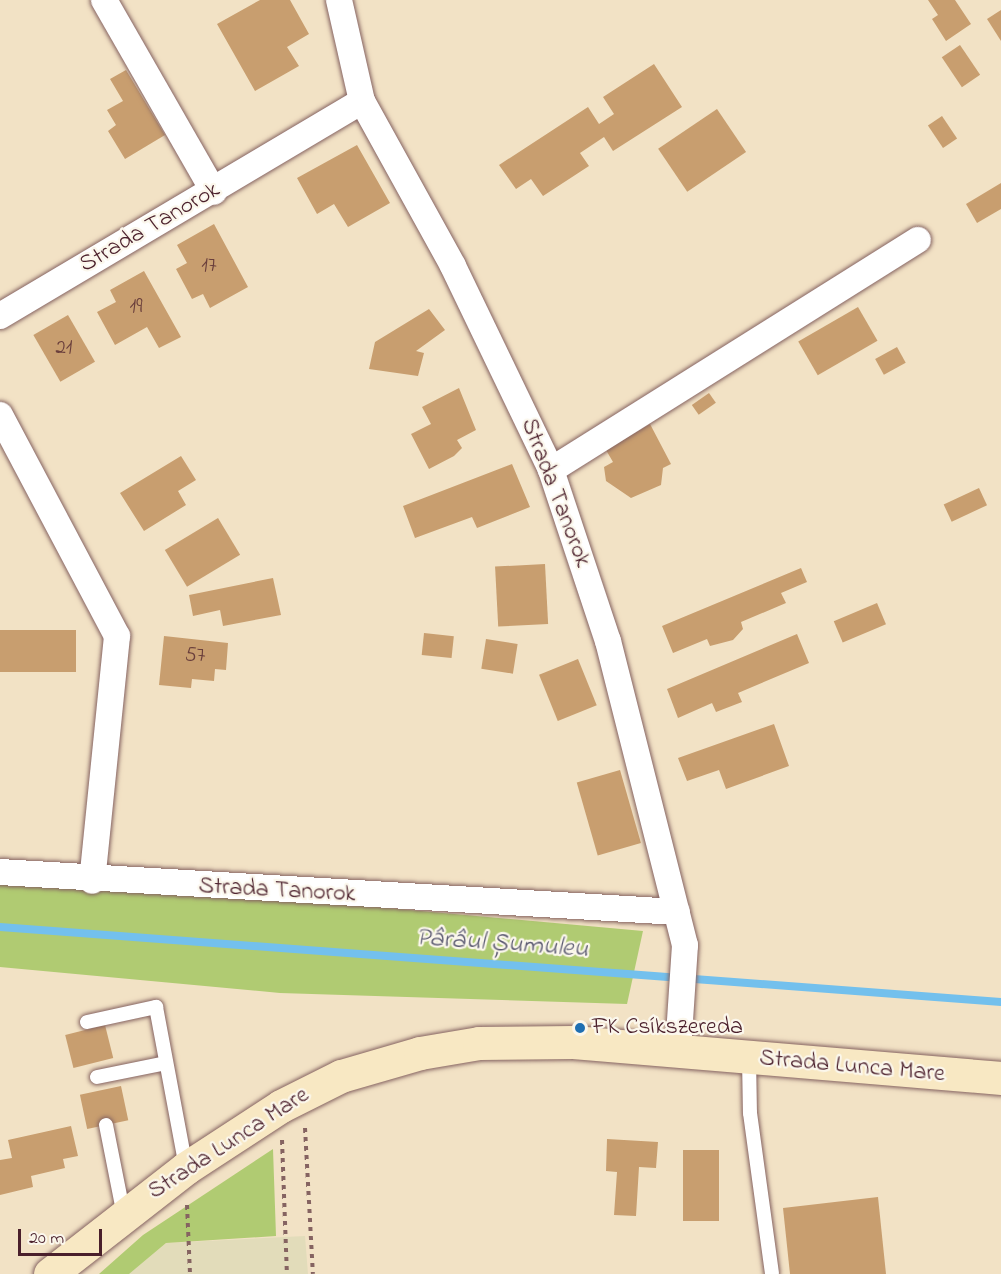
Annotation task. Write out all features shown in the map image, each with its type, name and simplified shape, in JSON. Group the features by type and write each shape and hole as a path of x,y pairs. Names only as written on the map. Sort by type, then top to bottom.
{"main road":[{"name":"Strada Lunca Mare","path":"50,1274 186,1168 292,1100 368,1066 479,1043 573,1042 1001,1078"}],"street":[{"path":"104,0 214,192"},
{"name":"Strada Tanorok","path":"339,0 362,101 453,266 551,470 628,709 677,912 683,977 678,1051"},
{"name":"Strada Tanorok","path":"0,316 214,192 362,101"},
{"path":"551,470 918,240"},
{"path":"0,415 117,636 92,881"},
{"name":"Strada Tanorok","path":"0,872 92,881 677,912"}],"lane":[{"path":"87,1022 156,1007 186,1168"},
{"path":"749,1058 750,1113 772,1274"},
{"path":"97,1077 166,1063"},
{"path":"106,1125 124,1216"}],"path":[{"path":"287,1274 292,1100"},
{"path":"292,1100 313,1274"},
{"path":"186,1168 190,1274"}],"shaded area":[{"path":"305,1236 308,1274 128,1274 166,1243"}],"green space":[{"path":"0,873 643,931 627,1004 280,993 0,967"},
{"path":"273,1149 276,1236 166,1243 129,1274 99,1274 143,1235"}],"building":[{"path":"260,0 290,0 309,34 287,47 299,66 255,91 217,24"},
{"path":"928,0 955,0 971,24 946,41 932,19 938,15"},
{"path":"1001,10 1001,41 987,19"},
{"path":"960,45 980,75 962,87 942,57"},
{"path":"654,64 682,107 613,151 604,137 580,153 589,166 543,196 531,179 516,189 499,165 588,107 599,124 614,114 603,97"},
{"path":"126,70 165,135 125,159 108,131 116,125 107,110 123,101 110,79"},
{"path":"717,109 746,152 687,192 658,149"},
{"path":"942,116 957,138 943,148 928,126"},
{"path":"357,145 390,203 348,227 334,204 317,214 297,178"},
{"path":"1001,183 1001,209 977,223 966,204"},
{"path":"214,224 248,287 210,308 203,294 192,299 176,269 187,263 177,245"},
{"path":"144,271 181,337 159,348 147,327 115,345 97,312 116,302 110,290"},
{"path":"858,307 878,341 818,375 798,342"},
{"path":"429,309 445,330 416,351 424,353 418,376 369,369 375,342"},
{"path":"68,315 95,362 60,382 33,335"},
{"path":"897,347 906,363 884,375 875,359"},
{"path":"459,388 476,430 457,440 462,448 454,456 429,469 411,434 431,424 422,407"},
{"path":"709,393 716,403 699,415 692,405"},
{"path":"650,424 671,464 663,468 661,485 631,498 606,481 604,467 613,462 606,450"},
{"path":"181,456 196,480 178,491 186,505 144,531 120,493"},
{"path":"512,464 530,507 477,528 472,517 415,538 403,506"},
{"path":"979,488 987,505 952,522 944,504"},
{"path":"218,518 240,555 187,587 165,550"},
{"path":"545,564 548,624 498,627 495,567"},
{"path":"801,568 807,582 781,593 786,603 741,622 743,629 733,640 710,646 707,639 673,653 662,626"},
{"path":"273,578 281,615 223,626 220,610 193,616 189,595"},
{"path":"877,603 886,624 843,643 834,621"},
{"path":"0,630 76,630 76,672 0,672"},
{"path":"424,633 454,636 452,658 422,655"},
{"path":"797,634 809,663 738,693 742,702 716,712 712,703 678,718 667,689"},
{"path":"164,636 228,643 226,670 215,669 214,681 192,679 191,688 159,685"},
{"path":"486,639 518,644 513,674 481,669"},
{"path":"578,659 597,705 558,721 539,675"},
{"path":"774,724 789,766 726,789 719,770 687,781 678,758"},
{"path":"620,770 641,843 598,855 577,782"},
{"path":"105,1025 113,1058 73,1068 65,1035"},
{"path":"121,1086 128,1120 87,1129 80,1095"},
{"path":"71,1126 78,1156 63,1159 65,1168 31,1176 33,1187 0,1195 0,1160 12,1158 8,1140"},
{"path":"607,1139 658,1142 656,1168 639,1167 636,1216 614,1215 617,1172 606,1171"},
{"path":"683,1150 719,1150 719,1221 683,1221"},
{"path":"878,1197 886,1274 790,1274 783,1208"}],"waterway":[{"name":"Pârâul Șumuleu","path":"0,927 1001,1002"}],"place":[{"name":"FK Csíkszereda","path":"580,1028"}]}
